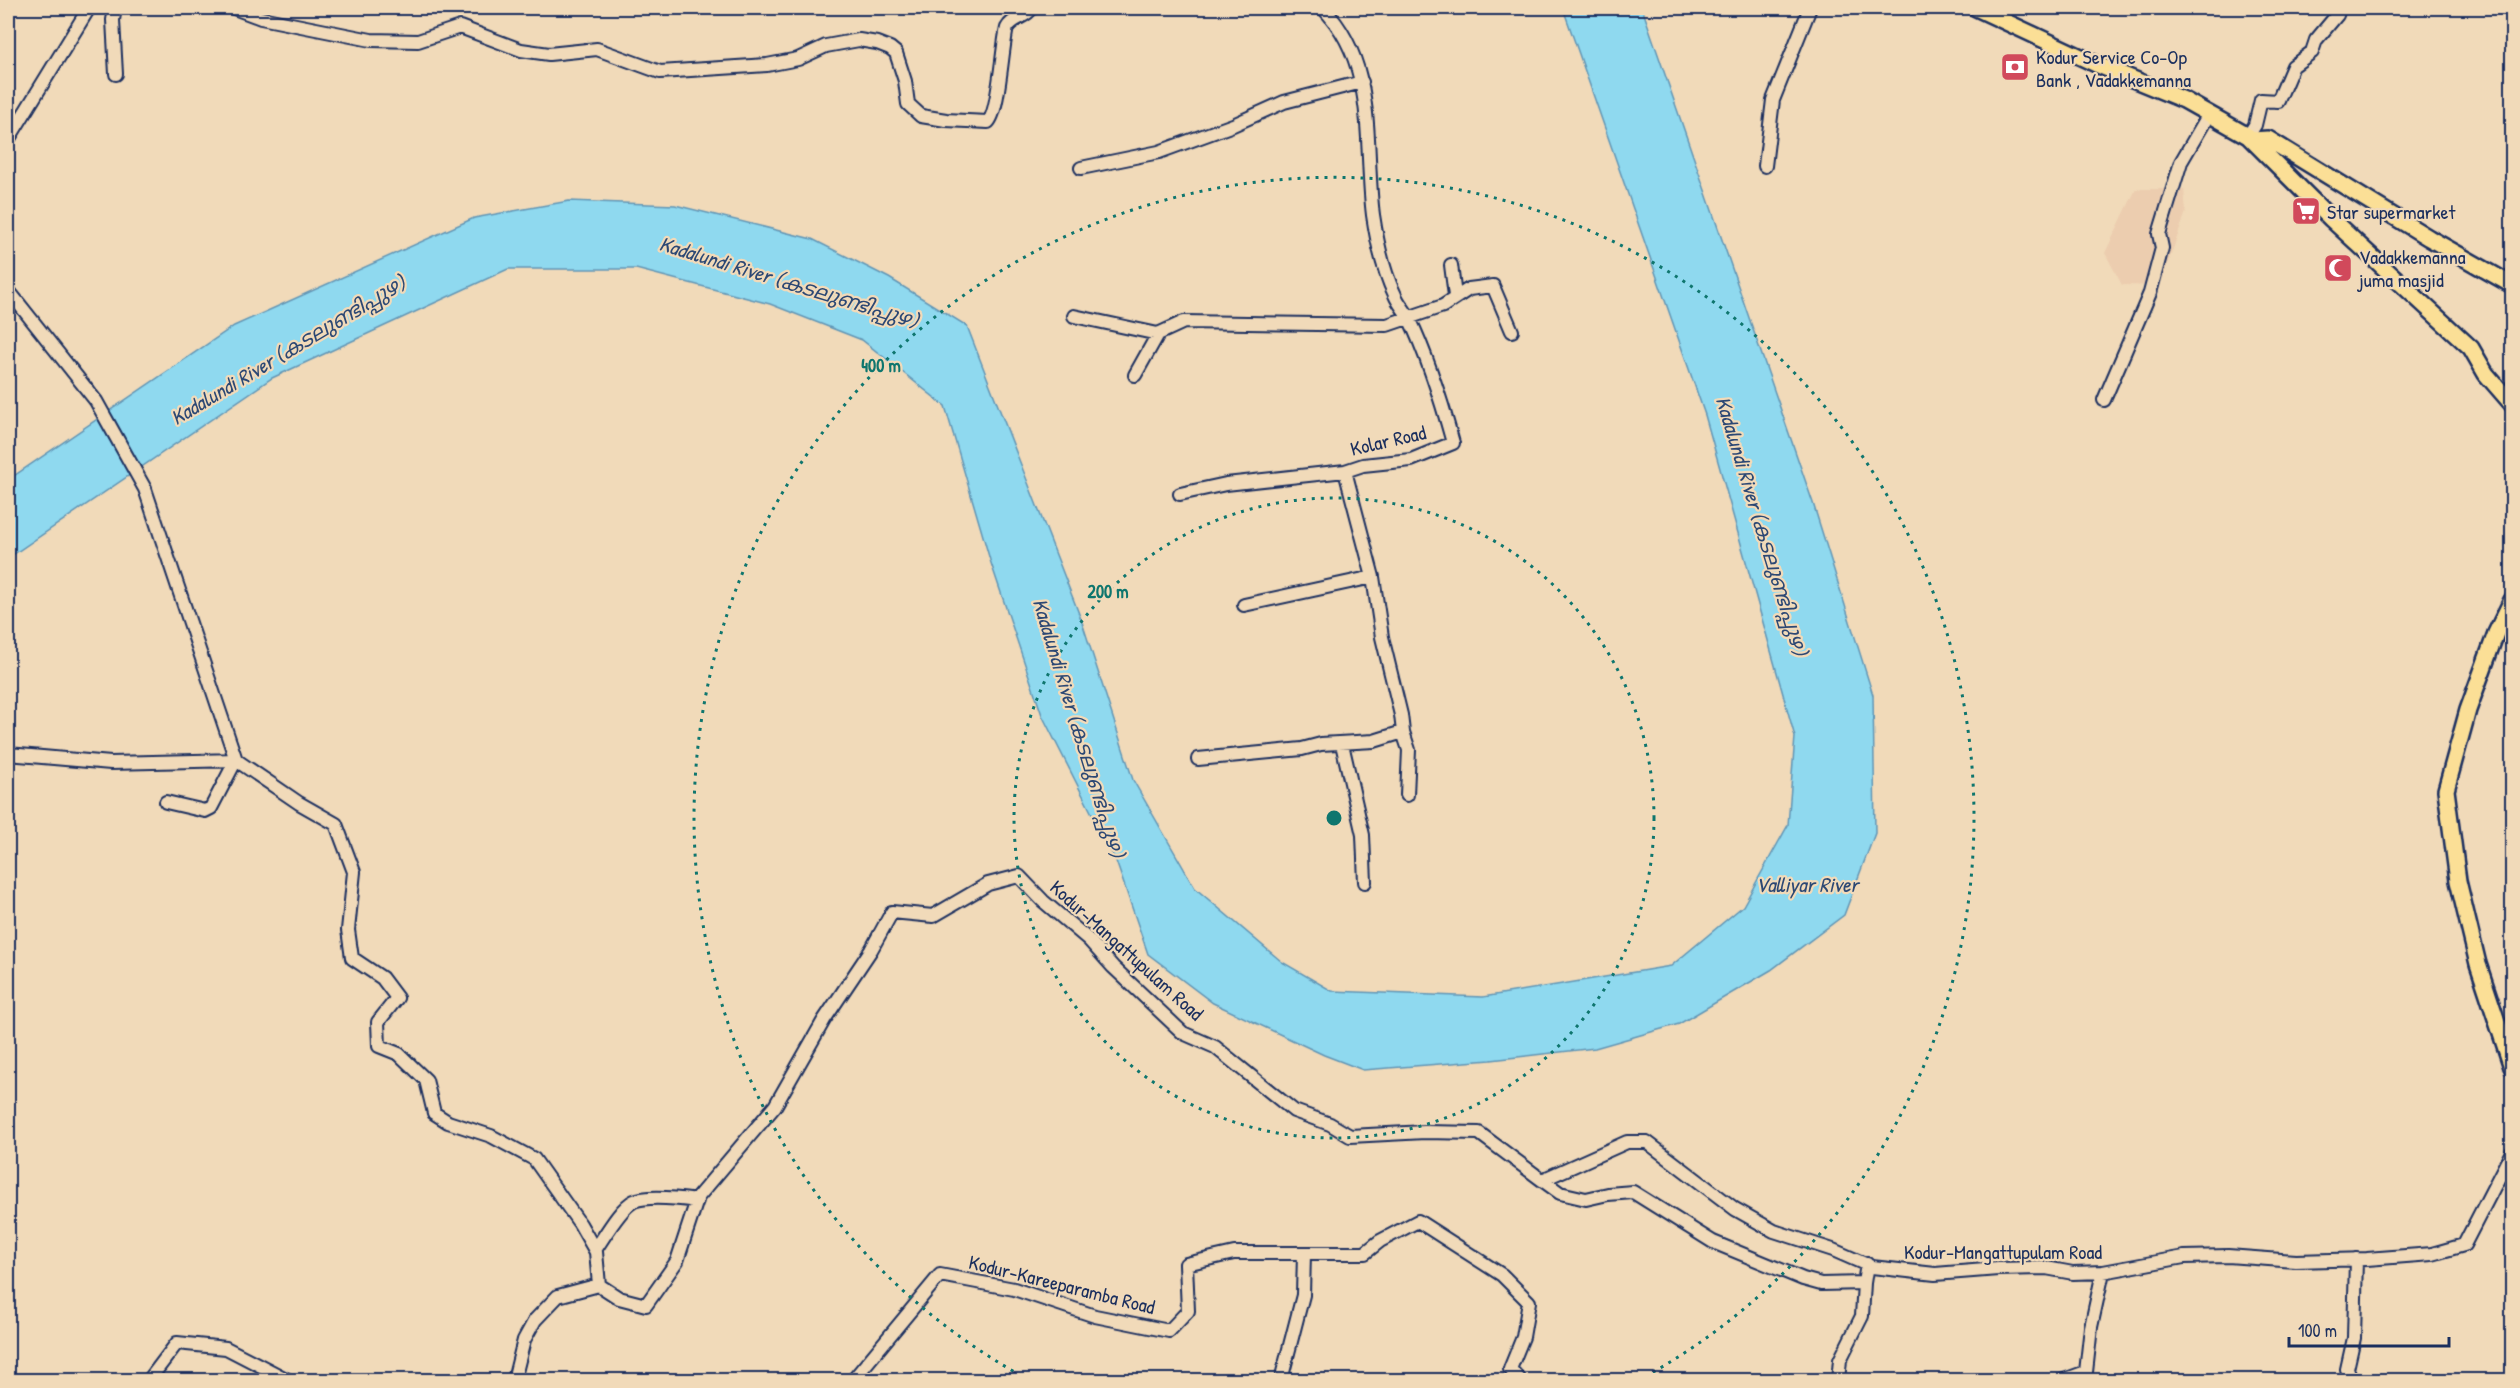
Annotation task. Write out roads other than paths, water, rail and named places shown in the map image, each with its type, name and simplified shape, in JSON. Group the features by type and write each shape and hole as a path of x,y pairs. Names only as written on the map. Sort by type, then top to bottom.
{"main road":[{"path":"1976,8 2096,64 2184,100 2250,138 2331,219 2471,348 2486,374 2512,404"},
{"path":"2250,138 2268,139 2276,143 2428,238 2512,285"},
{"path":"2512,600 2496,633 2468,710 2446,790 2458,880 2478,964 2512,1067"}],"street":[{"path":"8,140 89,8"},
{"path":"116,8 113,20 116,74"},
{"path":"234,8 261,18 371,40 418,40 460,27 521,50 549,54 597,50 619,55 632,63 660,72 767,65 798,59 826,46 859,40 877,43 896,53 905,81 908,104 921,116 988,122 992,119 996,100 1007,28 1011,21 1029,12 1032,8"},
{"name":"Kolar Road","path":"1323,8 1339,24 1362,82 1367,106 1373,214 1381,253 1395,295 1409,316 1454,443 1411,459 1363,465 1345,471 1373,577 1382,637 1408,750 1407,795"},
{"path":"1765,166 1773,100 1810,8"},
{"path":"2250,138 2261,100 2278,101 2293,66 2312,52 2316,40 2337,15 2339,8"},
{"path":"1081,168 1159,152 1233,125 1284,102 1362,82"},
{"path":"2104,400 2150,293 2162,248 2159,234 2181,162 2209,114"},
{"path":"1451,265 1455,296"},
{"path":"1135,375 1158,334 1184,322 1387,326 1409,316 1443,306 1468,289 1493,286 1512,331"},
{"path":"8,290 100,407 145,489 236,760 211,808 205,812 166,802"},
{"path":"1074,316 1158,334"},
{"path":"1180,495 1226,484 1345,471"},
{"path":"1244,604 1373,577"},
{"path":"1198,759 1374,741 1403,732"},
{"path":"1342,744 1363,835 1365,882"},
{"path":"8,754 111,763 236,760 299,803 336,824 354,872 348,930 352,958 382,978 397,998 378,1022 379,1046 399,1054 426,1080 434,1113 448,1122 491,1136 534,1159 594,1250 599,1285 558,1296 535,1320 524,1340 514,1380"},
{"name":"Kodur-Mangattupulam Road","path":"599,1285 619,1298 646,1305 677,1261 697,1200 775,1106 824,1020 871,950 892,912 933,916 988,884 1019,876 1043,901 1089,940 1113,967 1183,1033 1215,1047 1294,1112 1330,1124 1350,1136 1425,1132 1479,1133 1542,1180 1627,1142 1647,1142 1735,1209 1774,1231 1867,1264 1901,1272 1935,1274 2046,1268 2073,1273 2103,1272 2184,1257 2228,1256 2296,1262 2432,1254 2464,1245 2512,1152"},
{"path":"1542,1180 1560,1193 1586,1200 1608,1194 1633,1192 1713,1242 1803,1279 1821,1284 1864,1283"},
{"path":"594,1250 621,1214 634,1201 669,1198 697,1200"},
{"name":"Kodur-Kareeparamba Road","path":"853,1380 940,1275 1014,1289 1095,1316 1169,1331 1188,1311 1186,1264 1234,1253 1365,1253 1380,1241 1418,1221 1502,1275 1528,1302 1523,1337 1510,1369 1518,1380"},
{"path":"1281,1380 1303,1295 1304,1253"},
{"path":"2351,1380 2347,1369 2354,1338 2356,1259"},
{"path":"1838,1380 1840,1360 1862,1316 1867,1264"},
{"path":"2064,1380 2086,1372 2091,1327 2103,1272"},
{"path":"149,1380 177,1343 226,1348 288,1380"}],"water":[{"name":"Valliyar River","path":"1563,8 1642,8 1813,503 1873,695 1875,833 1844,915 1771,970 1679,1024 1595,1048 1491,1060 1363,1070 1324,1055 1213,1003 1148,954 1116,861 1042,715 990,560 945,406 862,340 770,304 636,269 508,269 272,378 8,558 8,480 234,326 474,218 569,201 675,205 812,239 889,278 967,326 1081,619 1133,780 1195,888 1282,962 1332,991 1483,997 1671,966 1743,906 1788,825 1795,737 1705,415"}],"place":[{"name":"Kodur Service Co-Op Bank , Vadakkemanna","path":"2015,67"},
{"name":"Star supermarket","path":"2306,211"},
{"name":"Vadakkemanna juma masjid","path":"2338,268"}],"water label":[{"name":"Kadalundi River (കടലുണ്ടിപ്പുഴ)","path":"789,282"},
{"name":"Kadalundi River (കടലുണ്ടിപ്പുഴ)","path":"288,350"},
{"name":"Kadalundi River (കടലുണ്ടിപ്പുഴ)","path":"1762,526"},
{"name":"Kadalundi River (കടലുണ്ടിപ്പുഴ)","path":"1079,728"}]}
